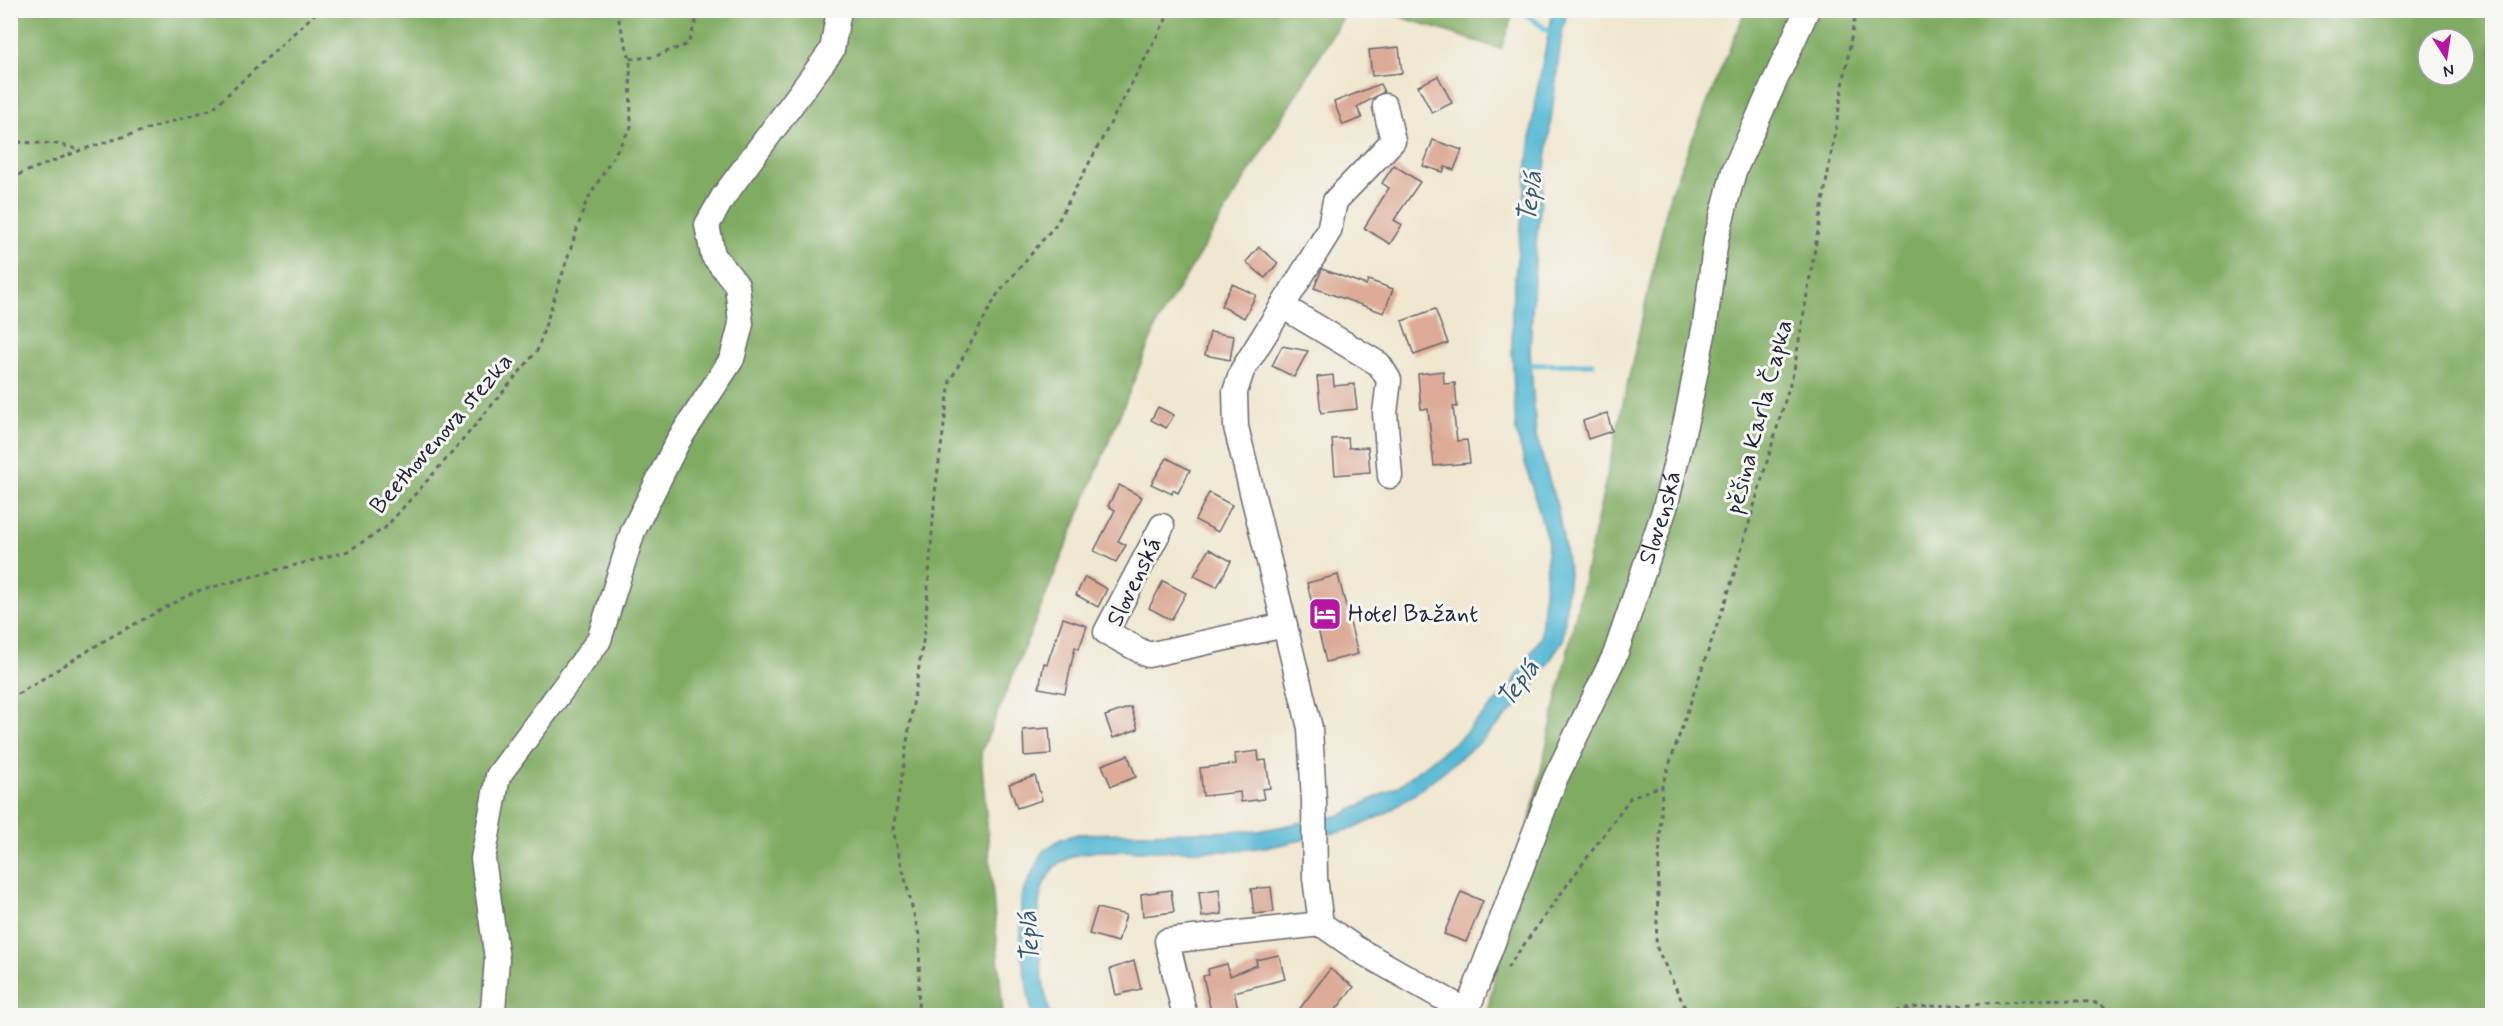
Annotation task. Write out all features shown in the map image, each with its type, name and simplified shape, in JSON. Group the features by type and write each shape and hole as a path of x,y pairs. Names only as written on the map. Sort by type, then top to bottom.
{"street":[{"path":"489,1016 493,1010 497,959 483,859 498,777 599,640 633,531 678,441 732,359 741,324 737,285 713,255 707,225 723,197 832,50 839,10"},
{"name":"Slovenská","path":"1321,924 1357,949 1465,1013 1555,779 1615,655 1665,508 1687,416 1704,324 1716,239 1734,171 1807,10"},
{"path":"1185,1016 1167,941 1321,924 1315,878 1310,728 1236,427 1235,392 1242,371 1329,231 1335,201 1393,141 1385,106"},
{"path":"1282,306 1379,364 1389,380 1385,413 1390,476"},
{"name":"Slovenská","path":"1162,526 1106,632 1148,655 1285,625"}],"path":[{"path":"10,178 81,150 212,110 319,10"},
{"name":"Beethovenova stezka","path":"10,699 107,639 194,592 348,551 385,528 457,447 537,351 586,202 631,127 630,59 616,10"},
{"path":"630,59 653,57 688,44 700,10"},
{"path":"918,1016 920,939 893,830 925,629 935,492 950,381 997,295 1058,223 1171,10"},
{"name":"pěšina Karla Čapka","path":"1689,1016 1656,946 1662,786 1732,581 1794,370 1856,10"},
{"path":"10,138 16,142 58,144 81,150"},
{"path":"1501,977 1630,797 1662,786"},
{"path":"1860,1016 1919,1007 2055,999 2098,1003 2120,1016"}],"green space":[{"path":"10,11 1347,11 1158,322 981,753 1003,1015 11,1015"},
{"path":"1382,11 1514,11 1501,49"},
{"path":"1745,11 2492,11 2492,1015 1486,1016 1670,194"}],"water":[{"name":"Teplá","path":"1553,11 1567,11 1561,39 1536,242 1530,350 1536,436 1557,506 1569,572 1563,640 1528,695 1480,742 1415,794 1388,812 1356,828 1279,845 1233,851 1097,851 1072,856 1054,867 1044,883 1039,902 1038,925 1042,977 1050,1015 1032,1015 1021,952 1021,897 1043,851 1061,839 1078,834 1258,831 1341,815 1397,787 1459,739 1509,689 1541,637 1548,542 1516,432 1512,305 1535,101"}],"building":[{"path":"1399,47 1402,73 1372,76 1369,50"},
{"path":"1438,76 1452,103 1432,113 1418,86"},
{"path":"1380,84 1384,92 1357,107 1362,118 1343,125 1334,102"},
{"path":"1433,140 1462,150 1454,170 1445,167 1443,172 1423,166"},
{"path":"1394,165 1420,182 1394,220 1402,225 1390,244 1364,228 1389,188 1382,183"},
{"path":"1259,247 1278,263 1265,278 1246,262"},
{"path":"1322,269 1366,285 1368,280 1393,289 1384,313 1314,288"},
{"path":"1232,284 1256,295 1244,318 1221,306"},
{"path":"1435,309 1448,343 1414,355 1402,321"},
{"path":"1210,332 1234,336 1230,360 1205,355"},
{"path":"1282,346 1308,351 1294,377 1272,366"},
{"path":"1443,371 1444,384 1455,383 1457,407 1453,407 1457,441 1467,440 1470,463 1434,466 1428,409 1421,409 1418,374"},
{"path":"1333,375 1334,386 1354,384 1357,409 1321,413 1317,377"},
{"path":"1158,407 1174,415 1166,428 1151,420"},
{"path":"1607,413 1612,431 1588,439 1583,421"},
{"path":"1348,438 1349,448 1368,447 1370,472 1335,475 1332,439"},
{"path":"1167,458 1190,470 1178,493 1173,490 1172,494 1151,484"},
{"path":"1119,485 1142,497 1118,541 1126,545 1116,562 1094,551 1115,510 1108,506"},
{"path":"1209,493 1232,505 1218,532 1195,520"},
{"path":"1209,549 1231,561 1217,587 1194,576"},
{"path":"1338,575 1358,654 1326,662 1307,583"},
{"path":"1085,577 1107,589 1098,607 1076,595"},
{"path":"1163,581 1186,593 1171,620 1149,608"},
{"path":"1063,618 1087,626 1079,649 1075,647 1065,693 1039,688 1044,663 1047,664"},
{"path":"1131,707 1138,729 1113,738 1105,716"},
{"path":"1049,728 1051,754 1024,756 1023,730"},
{"path":"1258,751 1259,761 1266,760 1270,788 1262,789 1264,799 1241,802 1240,792 1203,796 1200,768 1236,764 1235,754"},
{"path":"1128,755 1136,777 1111,786 1102,765"},
{"path":"1035,776 1042,800 1017,808 1009,784"},
{"path":"1271,887 1274,912 1254,914 1251,889"},
{"path":"1219,889 1222,914 1202,917 1199,892"},
{"path":"1171,890 1174,912 1143,916 1141,894"},
{"path":"1461,892 1483,901 1466,942 1444,934"},
{"path":"1097,908 1126,915 1118,942 1089,934"},
{"path":"1279,955 1285,979 1234,992 1240,1016 1212,1016 1203,976 1209,975 1208,969 1227,964 1230,976 1257,965 1256,960"},
{"path":"1134,961 1141,989 1116,995 1110,969"},
{"path":"1330,969 1354,987 1331,1016 1294,1016"}],"waterway":[{"path":"1521,10 1552,34"},
{"path":"1525,365 1593,364"}],"place":[{"name":"Hotel Bažant","path":"1325,614"}]}
